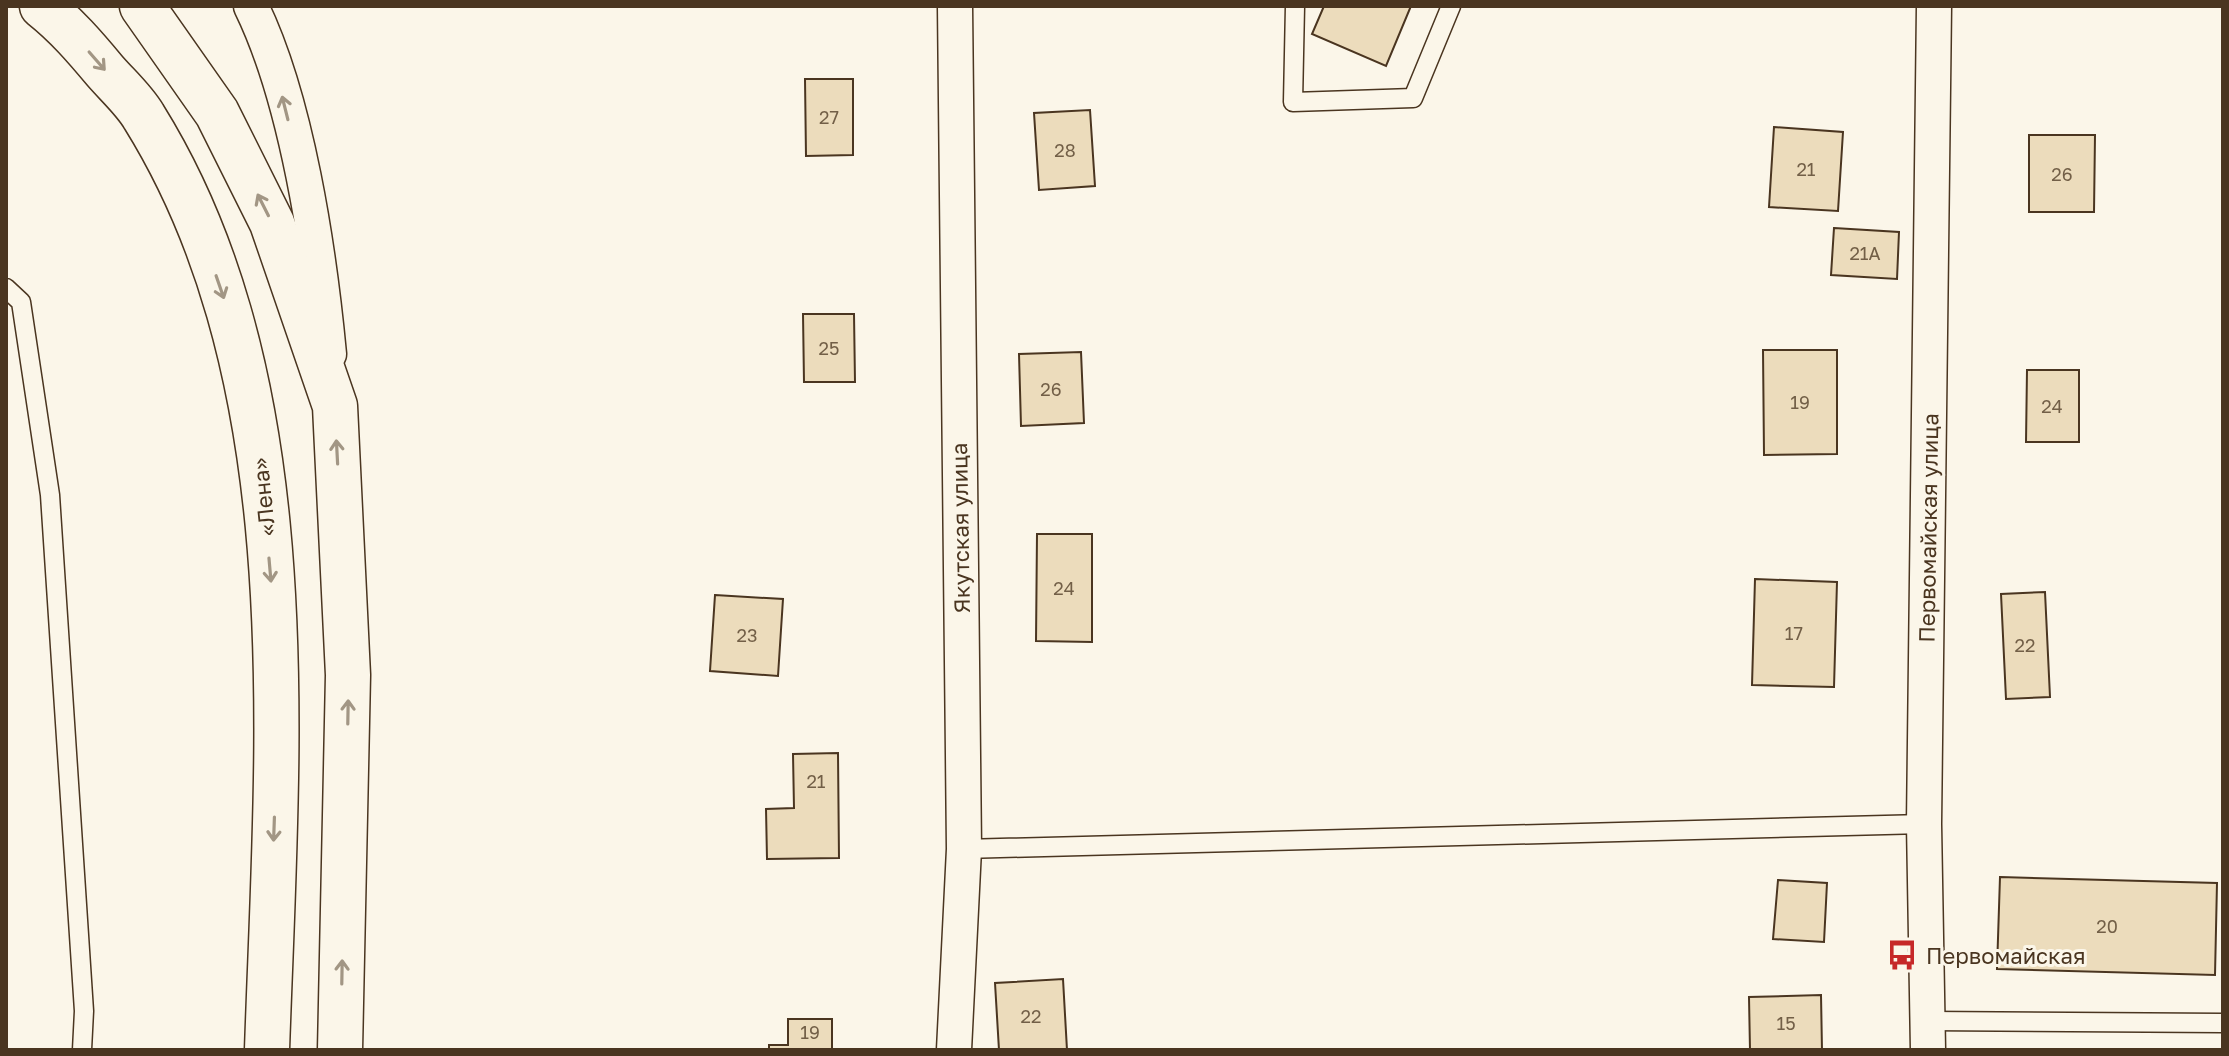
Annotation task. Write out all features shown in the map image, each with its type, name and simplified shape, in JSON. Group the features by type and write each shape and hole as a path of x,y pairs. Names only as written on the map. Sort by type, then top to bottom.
{"highway":[{"name":"«Лена»","path":"42,6 65,24 142,114 191,202 225,300 255,430 271,577 278,710 267,1050"},
{"path":"142,6 217,113 272,223 335,406 348,675 340,1050"}],"street":[{"path":"251,6 270,44 298,160 322,279 335,406"},
{"name":"Якутская улица","path":"954,1050 964,849 955,6"},
{"name":"Первомайская улица","path":"1928,1036 1924,824 1934,6"}],"lane":[{"path":"1295,6 1293,102 1413,98 1451,6"},
{"path":"6,288 21,302 50,495 84,1011 82,1050"},
{"path":"964,849 1924,824"},
{"path":"1928,1036 2223,1023"}],"building":[{"path":"1324,6 1411,6 1386,66 1312,34"},
{"path":"805,79 853,79 853,155 806,156"},
{"path":"1090,110 1095,186 1039,190 1034,113"},
{"path":"1774,127 1843,132 1838,211 1769,207"},
{"path":"2029,135 2095,135 2094,212 2029,212"},
{"path":"1834,228 1899,232 1897,279 1831,275"},
{"path":"803,314 854,314 855,382 804,382"},
{"path":"1763,350 1837,350 1837,454 1764,455"},
{"path":"1081,352 1084,423 1021,426 1019,354"},
{"path":"2027,370 2079,370 2079,442 2026,442"},
{"path":"1037,534 1092,534 1092,642 1036,641"},
{"path":"1755,579 1837,582 1834,687 1752,685"},
{"path":"2045,592 2050,697 2006,699 2001,594"},
{"path":"715,595 783,599 778,676 710,671"},
{"path":"838,753 839,858 767,859 766,809 794,808 793,754"},
{"path":"2000,877 2217,883 2215,975 1997,969"},
{"path":"1778,880 1827,883 1824,942 1773,939"},
{"path":"1063,979 1067,1050 999,1050 995,983"},
{"path":"1821,995 1822,1050 1750,1050 1749,997"},
{"path":"788,1019 832,1019 832,1050 769,1050 769,1045 788,1045"}],"place":[{"name":"Первомайская","path":"1902,955"}]}
